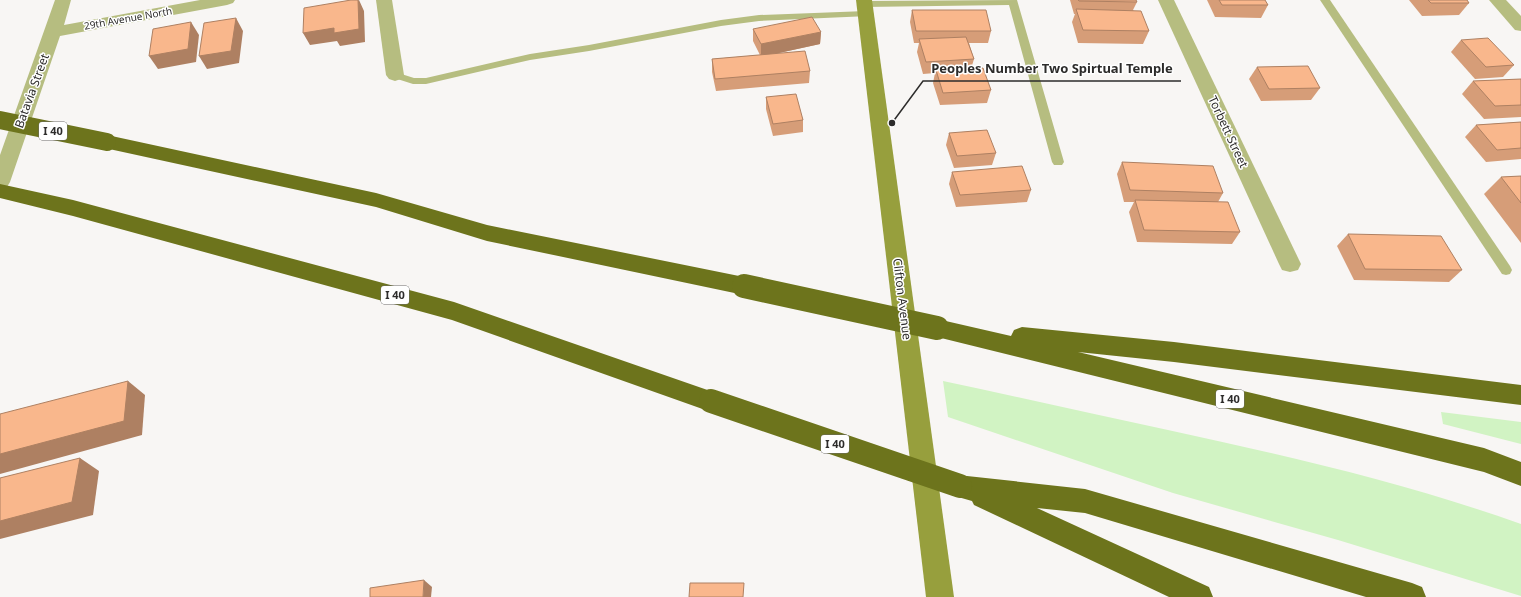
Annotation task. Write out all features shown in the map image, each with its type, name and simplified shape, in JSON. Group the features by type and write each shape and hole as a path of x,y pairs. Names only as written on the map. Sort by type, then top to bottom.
{"highway":[{"name":"I 40","path":"0,120 376,200 487,234 744,286 937,328 1484,460 1521,474"},
{"name":"I 40","path":"0,191 73,208 454,311 711,401 964,487 1199,597"},
{"path":"937,328 1174,352 1521,395"},
{"path":"964,487 1084,501 1412,597"}],"street":[{"name":"Batavia Street","path":"0,182 63,0"},
{"name":"29th Avenue North","path":"53,32 227,0"},
{"path":"384,0 395,74"},
{"name":"Torbett Street","path":"1166,0 1290,264"},
{"path":"1497,0 1521,26"},
{"name":"Clifton Avenue","path":"865,6 940,597"}],"lane":[{"path":"1325,0 1506,270"},
{"path":"395,74 414,81 426,81 530,57 759,18 820,14 865,6 1012,1 1058,162"}],"green space":[{"path":"943,381 1302,460 1390,483 1478,509 1521,524 1521,596 1338,540 1173,493 948,417"},
{"path":"1441,412 1521,422 1521,444 1443,424"}],"building":[{"path":"358,0 359,29 334,33 334,28 303,33 304,8"},
{"path":"1078,0 1136,0 1137,2 1079,1"},
{"path":"1219,0 1265,0 1268,5 1222,5"},
{"path":"1428,0 1467,0 1469,3 1431,3"},
{"path":"1076,9 1141,11 1149,31 1083,30"},
{"path":"912,10 986,10 991,31 916,31"},
{"path":"812,17 821,32 761,44 753,29"},
{"path":"236,18 231,51 199,56 204,23"},
{"path":"191,22 188,49 149,56 153,29"},
{"path":"966,37 974,59 926,62 919,39"},
{"path":"1488,38 1514,65 1486,67 1461,40"},
{"path":"805,51 810,71 715,79 712,59"},
{"path":"1308,66 1320,88 1269,89 1257,67"},
{"path":"983,68 991,90 943,93 936,70"},
{"path":"1521,79 1521,105 1495,106 1473,81"},
{"path":"796,94 803,120 773,124 766,97"},
{"path":"1521,122 1521,148 1497,150 1476,125"},
{"path":"987,130 996,153 957,156 949,133"},
{"path":"1122,162 1213,166 1223,193 1130,190"},
{"path":"1022,166 1031,190 960,195 952,172"},
{"path":"1521,176 1521,203 1501,177"},
{"path":"1135,200 1228,202 1240,232 1144,230"},
{"path":"1348,234 1441,236 1462,270 1365,269"},
{"path":"128,381 124,421 0,454 0,414"},
{"path":"80,458 72,502 0,521 0,478"},
{"path":"424,580 423,597 370,597 370,588"},
{"path":"690,583 744,583 743,597 689,597"}],"place":[{"name":"Peoples Number Two Spirtual Temple","path":"892,123"}]}
